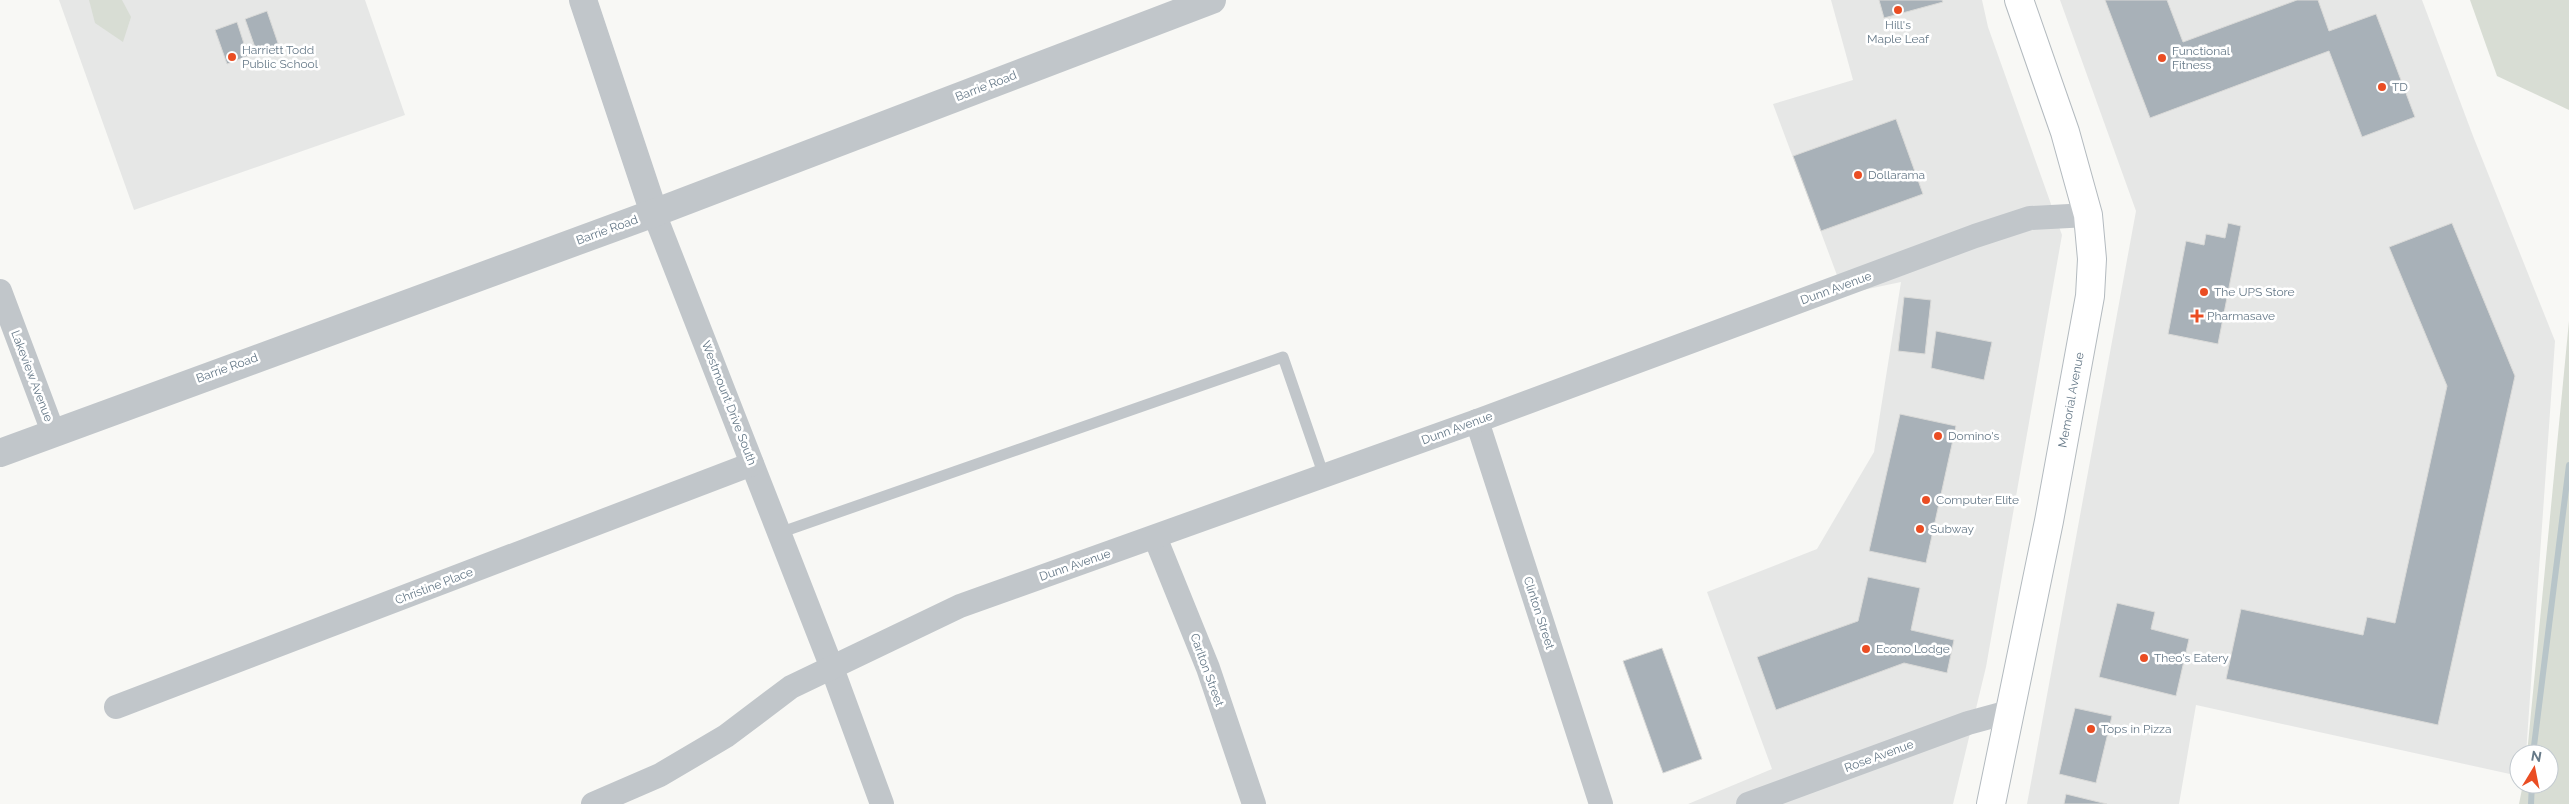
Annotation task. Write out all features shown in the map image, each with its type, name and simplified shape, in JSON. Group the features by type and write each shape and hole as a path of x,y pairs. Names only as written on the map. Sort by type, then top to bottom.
{"main road":[{"name":"Memorial Avenue","path":"1991,804 2012,711 2090,296 2092,259 2088,215 2066,132 2019,0"}],"street":[{"name":"Westmount Drive South","path":"583,0 654,213 832,668 882,804"},
{"name":"Barrie Road","path":"0,453 654,213 1212,0"},
{"name":"Dunn Avenue","path":"593,804 660,775 726,736 791,687 960,606 1477,421 1975,236 2030,218 2088,215"},
{"name":"Lakeview Avenue","path":"0,291 53,432"},
{"name":"Clinton Street","path":"1477,421 1601,804"},
{"name":"Christine Place","path":"116,707 752,464"},
{"name":"Carlton Street","path":"1155,537 1208,668 1254,804"},
{"name":"Rose Avenue","path":"1748,804 1968,723 2012,711"}],"lane":[{"path":"779,533 1283,357 1324,476"}],"shaded area":[{"name":"Harriett Todd Public School","path":"59,0 365,0 405,115 134,210"},
{"path":"89,0 122,0 131,17 123,42 95,23"},
{"path":"1831,0 1982,0 1988,27 2062,235 1986,667 1953,804 1688,804 1772,769 1707,592 1817,549 1874,452 1901,282 1844,294 1773,104 1853,80"},
{"path":"2060,0 2422,0 2473,136 2555,341 2527,744 2509,744 2509,774 2196,705 2179,804 2027,804 2136,211"},
{"path":"2470,0 2569,0 2569,110 2497,76"},
{"path":"2569,321 2569,804 2519,804 2521,794 2559,794 2559,744 2528,744"}],"building":[{"name":"Hill's Maple Leaf","path":"1879,0 1942,0 1943,2 1884,18"},
{"path":"2105,0 2167,0 2183,42 2297,0 2318,0 2329,31 2376,14 2415,117 2362,137 2329,51 2150,118"},
{"path":"267,11 280,49 258,56 245,19"},
{"path":"237,22 248,56 227,64 215,30"},
{"name":"Dollarama","path":"1896,119 1923,194 1821,231 1793,156"},
{"path":"2228,223 2241,226 2218,344 2168,334 2186,241 2204,245 2206,234 2225,238"},
{"path":"2452,223 2515,376 2438,725 2226,679 2241,609 2363,635 2367,617 2395,623 2447,386 2389,247"},
{"path":"1904,297 1931,300 1925,354 1898,351"},
{"path":"1936,331 1992,342 1984,380 1931,368"},
{"path":"1900,414 1956,426 1926,563 1869,551"},
{"name":"Econo Lodge","path":"1868,577 1920,588 1911,630 1954,640 1947,673 1904,663 1776,710 1757,657 1858,621"},
{"name":"Theo's Eatery","path":"2117,603 2155,612 2151,629 2189,639 2176,696 2099,677"},
{"path":"1662,648 1702,759 1663,773 1623,661"},
{"path":"2075,708 2112,716 2096,783 2059,774"},
{"path":"2066,794 2107,804 2064,804"}],"waterway":[{"path":"2534,744 2569,465"},
{"path":"2531,804 2532,794"}],"place":[{"name":"Hill's Maple Leaf","path":"1898,10"},
{"name":"Harriett Todd Public School","path":"232,57"},
{"name":"Functional Fitness","path":"2162,58"},
{"name":"TD","path":"2382,87"},
{"name":"Dollarama","path":"1858,175"},
{"name":"The UPS Store","path":"2204,292"},
{"name":"Pharmasave","path":"2197,316"},
{"name":"Domino's","path":"1938,436"},
{"name":"Computer Elite","path":"1926,500"},
{"name":"Subway","path":"1920,529"},
{"name":"Econo Lodge","path":"1866,649"},
{"name":"Theo's Eatery","path":"2144,658"},
{"name":"Tops in Pizza","path":"2091,729"}]}
